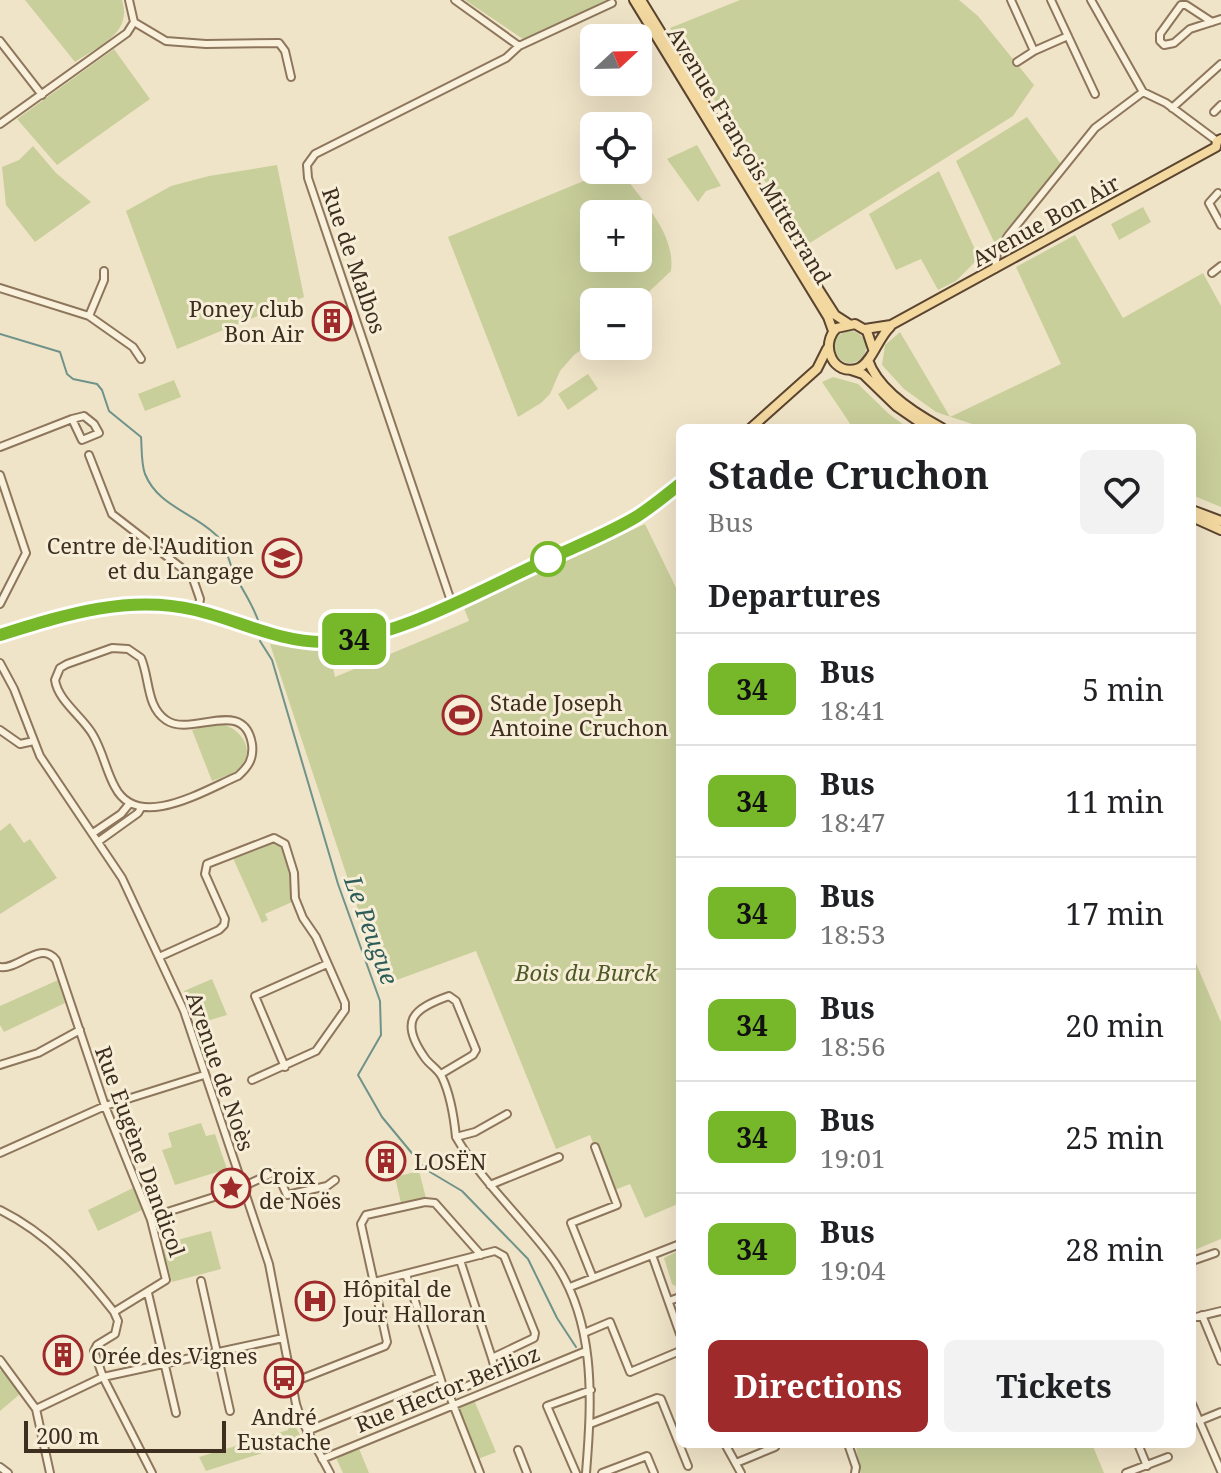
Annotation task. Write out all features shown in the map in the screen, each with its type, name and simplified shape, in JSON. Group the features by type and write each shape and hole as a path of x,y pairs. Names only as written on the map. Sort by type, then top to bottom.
{"main road":[{"name":"Avenue François Mitterrand","path":"634,0 828,317 833,331"},
{"name":"Avenue François Mitterrand","path":"641,0 835,315 849,324"},
{"name":"Avenue Bon Air","path":"873,349 891,325 1219,144"},
{"path":"755,424 817,369 833,331 849,324 865,329 871,337 873,349 868,360 859,368 817,369"},
{"name":"Avenue Bon Air","path":"865,329 891,325"},
{"path":"827,348 831,359 842,367 863,374 896,406 922,424"},
{"path":"868,360 872,370 902,401 936,424"},
{"path":"0,635 119,604 152,603 198,611 290,640 345,641 393,628 452,604 632,520 676,487"},
{"path":"1196,512 1221,521"},
{"path":"1196,519 1221,530"}],"street":[{"path":"129,0 134,22 166,41 279,43 285,51 291,77"},
{"path":"455,0 519,46"},
{"path":"1011,0 1034,51"},
{"path":"1051,0 1095,94"},
{"path":"1091,0 1143,92 1172,108 1219,144"},
{"name":"Rue de Malbos","path":"452,604 308,178 307,165 315,154 506,58 519,46 612,3"},
{"path":"1212,22 1186,5 1181,5 1160,34 1160,41 1164,45 1174,43 1190,29 1212,22 1221,19"},
{"path":"0,124 117,42 134,22"},
{"path":"1017,62 1068,36"},
{"path":"0,41 42,95"},
{"path":"0,61 10,54"},
{"path":"1172,108 1221,64"},
{"path":"995,269 997,253 1008,236 1095,128 1143,92"},
{"path":"1214,112 1221,105"},
{"path":"1218,193 1209,203 1221,225"},
{"path":"1212,273 1221,266"},
{"path":"89,316 104,280 104,271"},
{"path":"0,288 89,316 133,347 141,359"},
{"path":"0,447 72,419 84,416 99,433 82,440 72,419"},
{"path":"89,455 112,514 192,576 200,599 198,611"},
{"path":"0,475 26,553 0,604"},
{"path":"112,648 128,649 141,658 153,705 171,724 191,726 222,718 233,720 247,731 251,739 252,760 238,776 169,805 141,808 130,803 115,789 94,736 60,695 55,680 60,668 67,664 112,648"},
{"name":"Avenue de Noès","path":"0,663 48,771 122,878 184,1011 269,1264 296,1404 330,1473"},
{"path":"0,730 20,744 34,741"},
{"path":"93,833 121,814 130,803"},
{"path":"99,841 141,808"},
{"path":"159,957 224,925 225,919 205,874 207,864 274,838 281,839 294,873 295,898 303,918 316,937 345,1003 345,1010 316,1051 252,1080"},
{"name":"Rue Eugène Dandicol","path":"0,967 7,968 42,952 56,960 105,1106 151,1220 166,1280 148,1293"},
{"path":"285,1067 255,996 327,964"},
{"path":"441,1074 473,1055 476,1050 456,1001 449,996 423,1005 415,1012 411,1023 426,1059 441,1074 453,1110 456,1137 470,1162 550,1256 570,1287 584,1333 591,1390 586,1473"},
{"path":"0,1065 30,1056 80,1030"},
{"path":"0,1153 105,1106 204,1075"},
{"path":"456,1137 475,1132 507,1114"},
{"path":"593,1278 571,1223 617,1205 595,1147"},
{"path":"490,1185 559,1157"},
{"path":"151,1220 272,1173 278,1175 287,1195 327,1186 335,1180"},
{"path":"291,1383 385,1346 387,1338 361,1224 366,1215 425,1202 435,1203 481,1255"},
{"path":"0,1210 22,1221 62,1251 114,1312 118,1321 115,1334 97,1345 94,1351 103,1377 152,1473"},
{"path":"570,1287 676,1246"},
{"path":"374,1282 495,1251 504,1256 535,1333 532,1341 492,1358"},
{"path":"1196,1260 1215,1253"},
{"path":"652,1255 676,1322"},
{"path":"449,1394 490,1376 495,1369 460,1260"},
{"path":"406,1274 444,1390 454,1405 480,1473"},
{"path":"201,1281 230,1411"},
{"path":"114,1312 148,1293 176,1413"},
{"path":"669,1301 676,1298"},
{"path":"1196,1317 1221,1311"},
{"path":"1202,1315 1221,1361"},
{"path":"584,1333 610,1322 630,1372 676,1353"},
{"path":"36,1409 103,1377 283,1338"},
{"name":"Rue Hector Berlioz","path":"322,1459 586,1351"},
{"path":"0,1360 36,1409 50,1473"},
{"path":"307,1431 440,1377"},
{"path":"576,1473 547,1406 591,1390"},
{"path":"590,1424 657,1398 661,1399 676,1436"},
{"path":"1199,1421 1221,1412"},
{"path":"1196,1414 1221,1471"},
{"path":"681,1448 688,1466"},
{"path":"727,1448 741,1473"},
{"path":"736,1463 770,1448"},
{"path":"849,1448 855,1473"},
{"path":"1140,1448 1147,1466"},
{"path":"518,1450 527,1473"},
{"path":"602,1473 647,1456 654,1473"},
{"path":"1126,1473 1168,1457"},
{"path":"0,1467 8,1473"}],"green space":[{"path":"25,0 122,0 123,22 111,38 75,62"},
{"path":"465,0 606,0 534,37 523,39"},
{"path":"740,0 959,0 978,16 1034,85 1013,116 805,246 670,28"},
{"path":"114,49 150,99 57,165 17,119"},
{"path":"1027,117 1061,164 995,244 956,161"},
{"path":"697,145 721,186 706,191 698,202 667,159"},
{"path":"33,146 56,173 91,202 35,242 6,205 2,167 19,160"},
{"path":"277,165 304,297 177,349 126,211 171,186 209,176"},
{"path":"939,171 979,258 956,281 938,290 921,259 896,270 869,214"},
{"path":"580,182 631,184 643,200 580,200 580,272 652,272 652,213 668,243 671,271 652,289 580,288 580,351 560,371 550,394 518,417 448,237"},
{"path":"1143,207 1151,222 1119,240 1111,224"},
{"path":"1075,235 1123,318 1203,273 1221,306 1221,507 1196,497 1196,424 972,424 950,417 1061,364 1016,267"},
{"path":"850,331 861,336 866,347 861,358 850,363 839,358 834,347 839,336"},
{"path":"900,332 950,417 936,412 904,389 882,365 885,345"},
{"path":"588,374 598,389 568,410 558,394"},
{"path":"833,377 858,384 903,424 850,424 822,382"},
{"path":"174,380 181,397 145,411 138,394"},
{"name":"Bois du Burck","path":"645,524 676,588 676,1205 645,1218 630,1184 612,1191 590,1135 556,1149 476,951 383,985 270,644 329,649 335,677 469,621 464,608"},
{"path":"214,723 236,731 247,751 238,769 212,781 192,730"},
{"path":"10,823 24,843 30,839 57,878 0,914 0,831"},
{"path":"275,842 281,845 289,873 292,902 265,914 268,920 262,923 233,858"},
{"path":"1196,963 1221,1022 1221,1239 1196,1249"},
{"path":"212,979 227,1015 197,1024 184,991"},
{"path":"58,980 65,1003 4,1032 0,1025 0,1006"},
{"path":"201,1123 206,1136 215,1134 227,1169 175,1185 162,1150 172,1147 168,1133"},
{"path":"419,1171 426,1198 401,1203 395,1177"},
{"path":"133,1188 142,1210 98,1231 88,1210"},
{"path":"211,1231 221,1269 172,1282 162,1244"},
{"path":"676,1252 676,1286 672,1284 664,1258"},
{"path":"2,1369 20,1394 0,1411 0,1371"},
{"path":"474,1400 496,1452 478,1459 458,1407"},
{"path":"292,1420 306,1446 297,1442 206,1471 199,1457 288,1430"},
{"path":"358,1446 369,1473 343,1473 337,1460 339,1454"},
{"path":"856,1448 1094,1448 1104,1473 861,1473"}],"waterway":[{"name":"Le Peugue","path":"0,334 60,352 67,374 73,379 97,384 109,411 141,437 145,474 158,494 206,526 222,542 259,623"},
{"name":"Le Peugue","path":"260,641 272,660 338,884 380,1001 381,1035 358,1075 382,1117 425,1169 462,1191 528,1259 557,1318 576,1347"}],"bus line":[{"name":"34","path":"0,635 94,609 119,604 152,603 198,611 290,640 345,641 393,628 486,589 632,520 676,487"}],"place":[{"name":"Poney club Bon Air","path":"332,321"},
{"name":"Centre de l'Audition et du Langage","path":"282,558"},
{"name":"Stade Joseph Antoine Cruchon","path":"462,715"},
{"name":"LOSËN","path":"386,1161"},
{"name":"Croix de Noës","path":"231,1188"},
{"name":"Hôpital de Jour Halloran","path":"315,1301"},
{"name":"Orée des Vignes","path":"63,1355"},
{"name":"André Eustache","path":"284,1378"}]}
